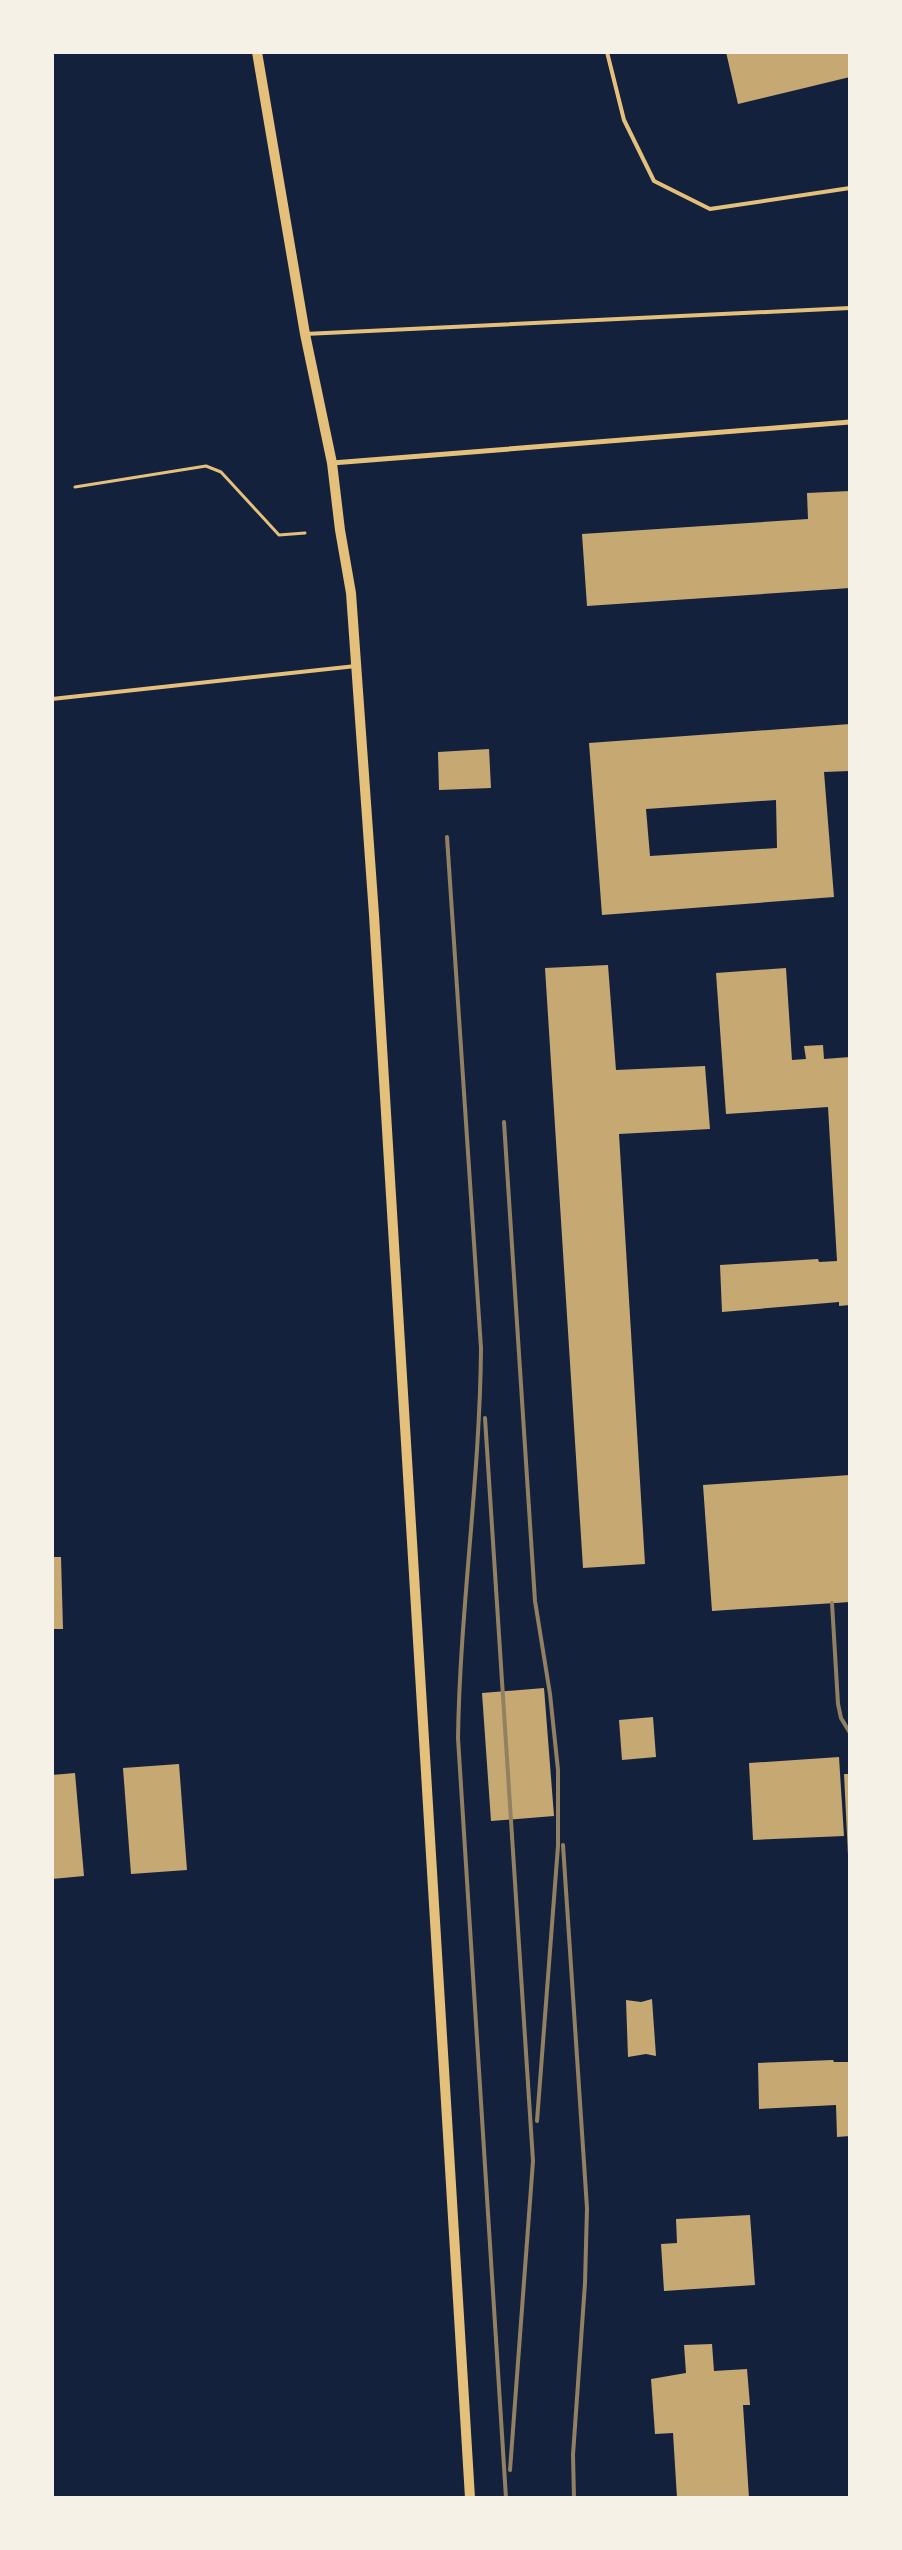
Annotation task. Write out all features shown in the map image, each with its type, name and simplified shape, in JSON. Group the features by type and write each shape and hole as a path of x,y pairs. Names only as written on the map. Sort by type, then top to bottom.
{"main road":[{"path":"256,52 305,334 332,463 340,530 351,593 376,945 470,2498"}],"street":[{"path":"332,463 850,422"}],"lane":[{"path":"607,52 624,120 654,181 710,209 850,188"},
{"path":"305,334 850,308"},
{"path":"52,699 356,666"}],"path":[{"path":"75,488 206,466 221,472 279,535 305,533"}],"building":[{"path":"726,52 850,52 850,77 738,104"},
{"path":"850,491 850,588 587,606 582,534 808,519 807,493"},
{"path":"850,724 850,771 824,772 834,897 602,915 589,743","holes":["776,800 777,848 650,856 646,809"]},
{"path":"489,749 491,788 439,790 438,752"},
{"path":"608,965 616,1070 705,1066 710,1129 619,1134 645,1564 583,1568 545,968"},
{"path":"786,968 792,1060 806,1059 804,1046 823,1045 824,1059 850,1057 850,1305 839,1306 839,1302 722,1312 720,1265 818,1259 819,1262 837,1261 828,1107 726,1114 716,973"},
{"path":"850,1475 850,1602 712,1611 703,1485"},
{"path":"52,1557 61,1557 63,1629 52,1629"},
{"path":"544,1688 554,1816 491,1821 482,1693"},
{"path":"653,1717 656,1757 622,1760 619,1720"},
{"path":"839,1757 844,1836 753,1840 749,1763"},
{"path":"179,1764 187,1870 131,1874 123,1768"},
{"path":"75,1773 84,1876 52,1879 52,1775"},
{"path":"844,1774 850,1774 850,1855 848,1855"},
{"path":"652,1999 656,2056 646,2054 628,2057 626,2000 641,2002"},
{"path":"833,2060 834,2062 850,2062 850,2136 837,2137 836,2105 759,2109 758,2063"},
{"path":"750,2215 755,2285 664,2291 661,2244 677,2243 676,2219"},
{"path":"712,2344 714,2371 747,2369 750,2405 743,2405 749,2498 677,2498 673,2433 655,2434 651,2379 686,2373 684,2345"}],"railway":[{"path":"447,837 481,1348 480,1397 462,1640 458,1738 506,2498"},
{"path":"504,1122 535,1601 550,1694 558,1770 558,1846 537,2121"},
{"path":"485,1418 533,2161 510,2470"},
{"path":"832,1603 838,1704 841,1718 850,1733"},
{"path":"563,1845 587,2208 585,2283 573,2455 574,2498"}]}
